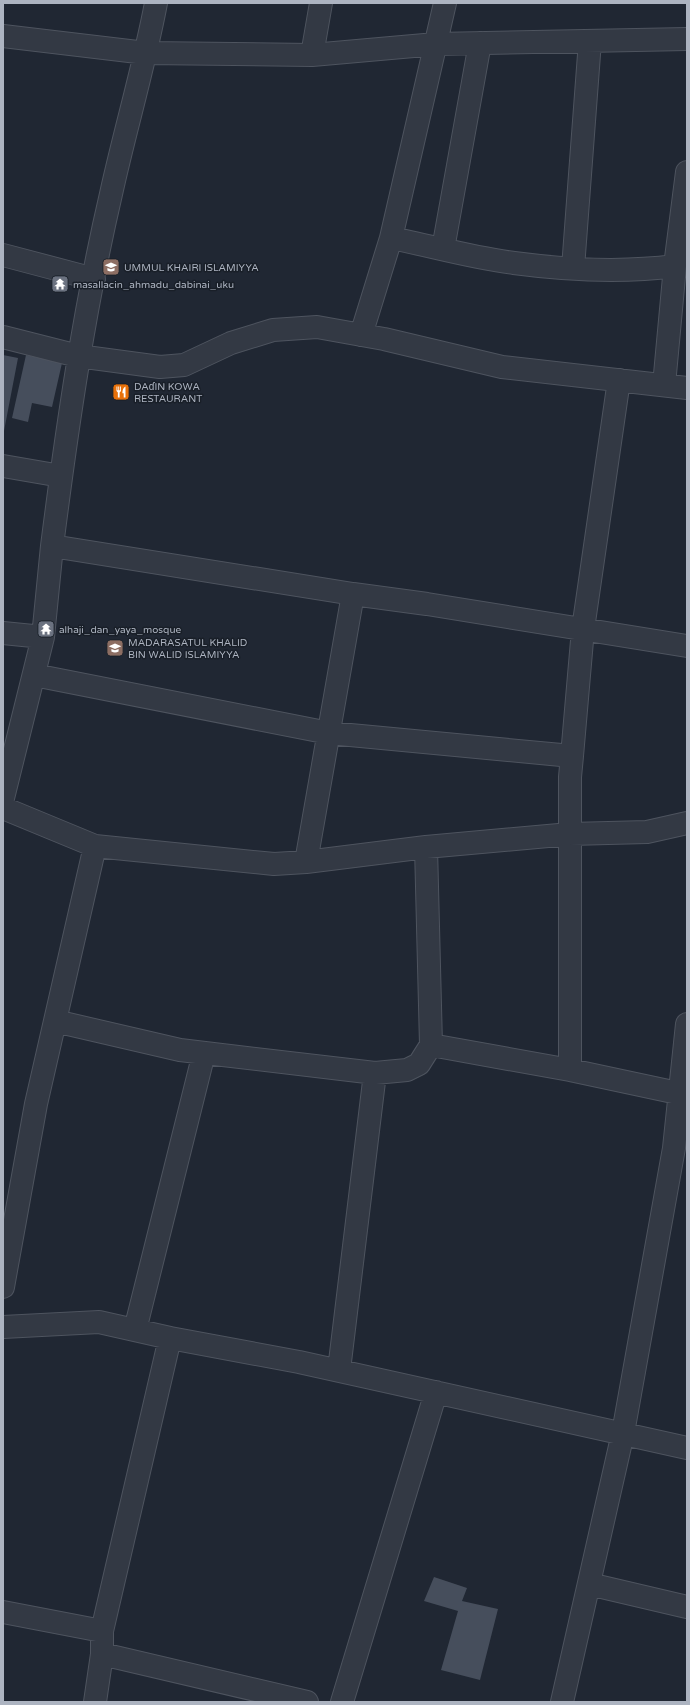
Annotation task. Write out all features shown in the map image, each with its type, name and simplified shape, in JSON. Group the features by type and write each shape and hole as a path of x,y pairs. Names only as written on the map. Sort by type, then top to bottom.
{"street":[{"path":"3,798 42,637 52,546 78,356 111,194 146,53 156,3"},
{"path":"312,56 321,3"},
{"path":"361,335 391,238 445,3"},
{"path":"3,36 146,53 312,56 436,44 687,39"},
{"path":"573,268 590,41"},
{"path":"443,249 480,43"},
{"path":"664,385 675,266 687,172"},
{"path":"391,238 513,263 636,271 675,266"},
{"path":"3,255 94,279"},
{"path":"3,337 78,356 160,367 184,365 231,343 273,330 317,327 361,335 502,367 687,388"},
{"path":"570,1070 570,777 583,629 619,380"},
{"path":"3,466 61,476"},
{"path":"52,546 687,646"},
{"path":"306,862 353,594"},
{"path":"3,633 42,637"},
{"path":"34,675 328,733 572,756"},
{"path":"3,808 95,846 274,864 306,862 426,847 570,834 647,832 687,823"},
{"path":"3,1287 36,1104 95,846"},
{"path":"55,1021 180,1050 375,1073 406,1070 419,1064 431,1045 426,847"},
{"path":"568,1700 589,1584 623,1433 674,1148 683,1094 687,1024"},
{"path":"431,1045 570,1070 683,1094"},
{"path":"135,1330 204,1052"},
{"path":"339,1370 375,1073"},
{"path":"3,1327 99,1322 170,1338 339,1370 687,1448"},
{"path":"95,1702 102,1654 102,1631 170,1338"},
{"path":"342,1702 436,1392"},
{"path":"589,1584 687,1608"},
{"path":"3,1612 102,1631"},
{"path":"102,1654 307,1702"}],"building":[{"path":"3,355 18,358 4,431 3,431"},
{"path":"26,355 62,363 52,407 32,403 28,422 12,418"},
{"path":"434,1577 467,1588 462,1601 498,1609 480,1680 441,1670 458,1611 424,1601"}],"place":[{"name":"UMMUL KHAIRI ISLAMIYYA","path":"111,267"},
{"name":"masallacin_ahmadu_dabinai_uku","path":"60,284"},
{"name":"DAɗIN KOWA RESTAURANT","path":"121,392"},
{"name":"alhaji_dan_yaya_mosque","path":"46,629"},
{"name":"MADARASATUL KHALID BIN WALID ISLAMIYYA","path":"115,648"}]}
